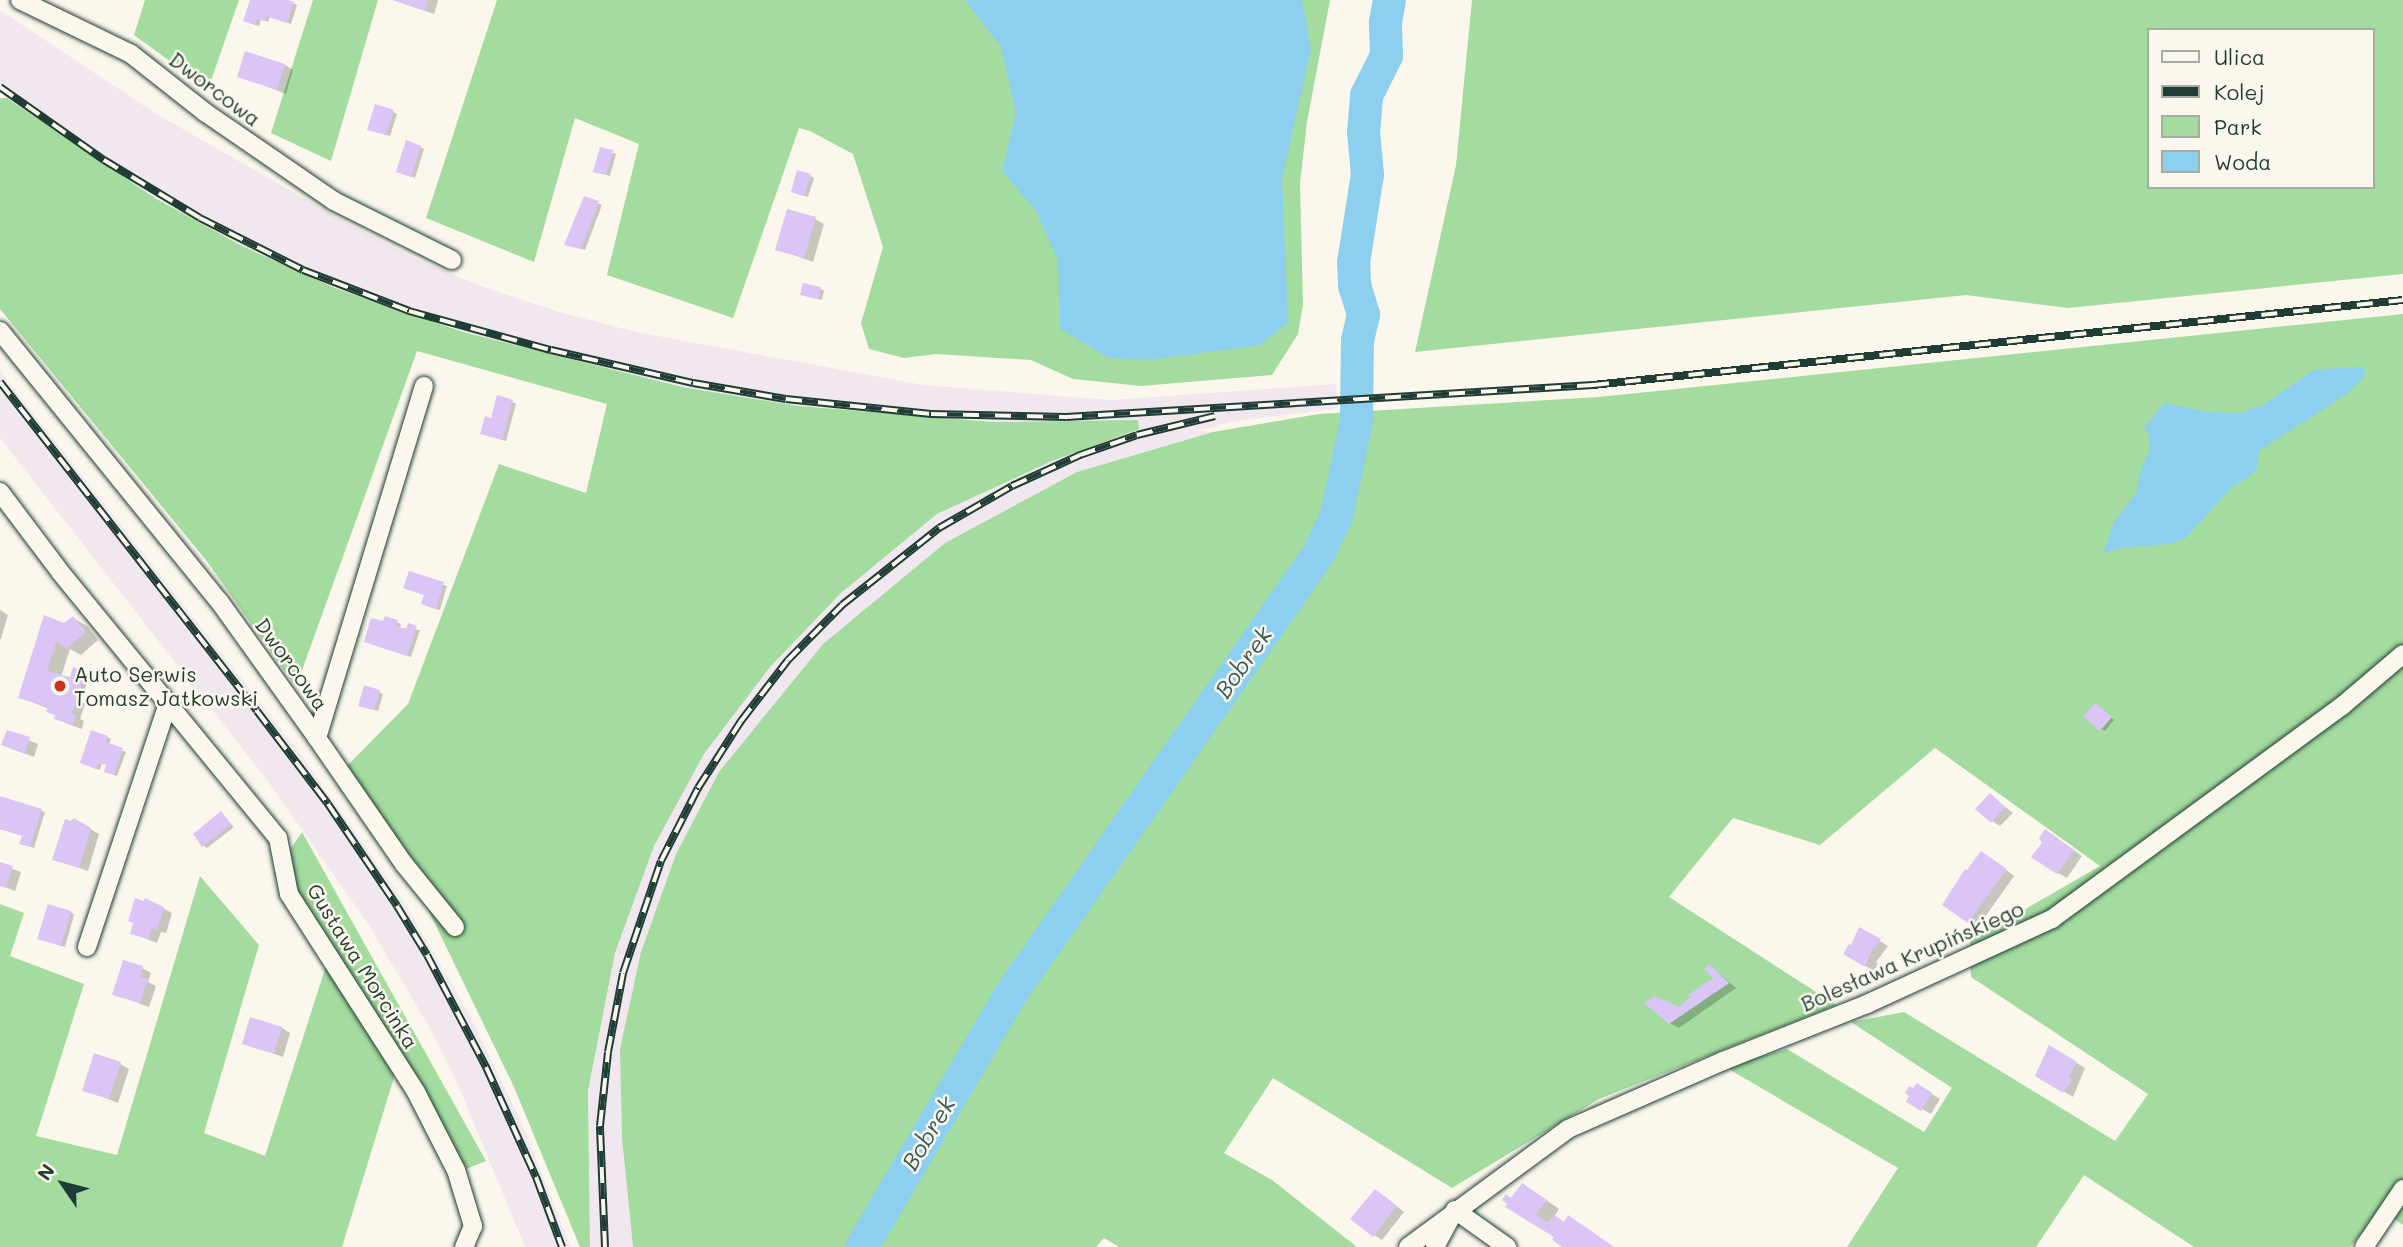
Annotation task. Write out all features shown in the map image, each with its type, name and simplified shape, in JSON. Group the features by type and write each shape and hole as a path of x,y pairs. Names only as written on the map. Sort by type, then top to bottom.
{"street":[{"name":"Dworcowa","path":"20,0 131,54 206,113 334,201 452,260"},
{"name":"Dworcowa","path":"0,331 219,601 317,738"},
{"name":"Dworcowa","path":"317,738 424,386"},
{"name":"Gustawa Morcinka","path":"0,492 61,573 278,838 289,894 416,1092 456,1170 473,1226 464,1247"},
{"name":"Bolesława Krupińskiego","path":"1408,1247 1568,1129 1723,1061 1867,1004 2052,919 2342,706 2403,654"},
{"path":"87,947 168,704"},
{"path":"317,738 404,864 455,927"},
{"path":"2364,1247 2403,1189"},
{"path":"1435,1247 1455,1210 1507,1247"}],"shaded area":[{"path":"0,10 155,113 345,222 414,258 480,286 559,312 636,332 924,385 1111,400 1336,384 1338,408 1230,422 1198,431 1213,432 1077,472 945,543 823,644 719,772 622,1138 633,1247 590,1247 588,1091 615,953 654,846 704,754 770,667 841,593 937,514 1052,461 1138,429 1138,421 993,422 798,406 682,387 463,332 379,305 291,270 200,224 101,163 0,93"},
{"path":"0,371 302,756 404,902 468,1012 520,1119 571,1247 525,1247 458,1085 431,1030 368,924 267,780 0,438"}],"green space":[{"path":"145,0 239,0 208,89 134,35"},
{"path":"313,0 378,0 331,161 271,133"},
{"path":"497,0 1330,0 1307,122 1300,183 1303,305 1298,334 1272,375 1141,386 1073,379 1031,360 936,354 904,358 869,349 861,323 883,247 853,154 799,128 733,318 607,275 639,144 575,118 534,262 426,218"},
{"path":"1472,0 2403,0 2403,274 2068,308 1966,295 1415,352 1456,165"},
{"path":"0,98 7,98 155,198 242,246 335,288 463,332 682,387 798,406 993,422 1138,420 1139,429 1052,461 937,514 841,593 770,667 704,754 654,846 615,953 588,1091 590,1247 580,1247 514,1087 392,835 347,766 408,704 499,464 586,493 607,404 417,351 296,687 206,560 0,309"},
{"path":"2403,314 2403,1225 2380,1210 2350,1247 2194,1247 2084,1175 2036,1247 1847,1247 1898,1168 1725,1067 1787,1049 1924,1132 1952,1088 1851,1022 1904,1012 2115,1141 2148,1094 1971,977 1970,941 2100,866 1935,748 1820,845 1733,818 1669,897 1836,1005 1599,1099 1452,1188 1273,1078 1224,1153 1272,1180 1357,1247 1119,1247 1104,1238 1096,1247 633,1247 622,1138 620,1049 641,952 676,854 719,772 823,644 945,543 1077,472 1213,432 1319,414 1599,397"},
{"path":"302,832 486,1161 451,1175 396,1071 342,1247 0,1247 0,904 24,913 10,956 84,984 36,1136 117,1155 200,876 259,945 204,1133 265,1156 326,966 284,899 274,873"}],"water":[{"path":"965,0 1302,0 1311,49 1282,179 1288,323 1260,345 1149,360 1109,358 1060,329 1058,260 1036,211 1002,171 1016,113 1001,47"},
{"path":"2357,367 2365,369 2364,377 2345,395 2259,451 2257,468 2252,475 2231,488 2186,538 2170,544 2119,548 2103,554 2114,522 2137,492 2139,475 2149,452 2149,435 2144,428 2165,403 2206,412 2239,413 2263,405 2314,370"}],"building":[{"path":"250,0 294,2 287,23 266,16 264,21 257,19 255,25 243,21"},
{"path":"392,0 428,0 425,11"},
{"path":"245,51 285,64 277,90 237,77"},
{"path":"375,104 394,110 386,135 367,130"},
{"path":"406,140 421,146 411,177 396,172"},
{"path":"600,147 613,150 606,175 593,172"},
{"path":"797,170 811,174 804,196 791,192"},
{"path":"584,196 599,201 581,249 564,245"},
{"path":"787,209 816,217 804,258 775,250"},
{"path":"803,283 821,287 818,299 800,295"},
{"path":"497,395 513,400 502,440 480,434 485,416 491,418"},
{"path":"409,571 444,582 436,609 421,604 424,595 403,588"},
{"path":"44,615 64,623 73,616 86,632 66,649 57,641 47,671 70,677 73,667 87,671 72,713 76,715 73,725 54,719 55,715 46,712 48,707 18,698"},
{"path":"385,616 398,620 396,626 406,629 408,623 417,626 407,656 364,642 371,618 383,621"},
{"path":"364,685 380,690 374,710 358,706"},
{"path":"2095,703 2112,717 2100,731 2083,716"},
{"path":"7,730 30,737 25,754 1,745"},
{"path":"91,730 108,736 106,742 123,748 114,775 104,772 106,765 98,763 96,769 80,763"},
{"path":"1990,793 2005,807 1991,823 1975,809"},
{"path":"0,796 42,809 30,847 19,844 22,836 0,829"},
{"path":"221,811 231,824 202,847 193,834"},
{"path":"74,818 91,828 79,868 52,860 65,819 71,821"},
{"path":"2045,829 2074,850 2057,874 2031,857 2042,843 2039,838"},
{"path":"1981,851 2007,869 1968,923 1942,905 1965,869 1967,870"},
{"path":"0,862 13,866 6,888 0,886"},
{"path":"135,898 144,901 145,898 164,907 157,930 152,928 148,939 130,934 133,923 128,921"},
{"path":"48,904 71,911 61,946 37,939"},
{"path":"1859,927 1881,939 1875,949 1873,948 1865,967 1843,954 1849,944 1851,945"},
{"path":"123,960 143,966 140,977 148,979 140,1003 112,995"},
{"path":"1709,964 1729,983 1669,1024 1644,1003 1655,996 1679,1007 1690,997 1688,995 1713,978 1704,969"},
{"path":"250,1017 282,1027 274,1054 242,1044"},
{"path":"2049,1045 2077,1062 2069,1076 2072,1080 2063,1093 2035,1076"},
{"path":"94,1053 121,1062 109,1099 82,1091"},
{"path":"1917,1083 1932,1093 1921,1111 1906,1102 1909,1096 1905,1093 1909,1086 1913,1088"},
{"path":"1522,1183 1547,1200 1536,1215 1548,1223 1554,1215 1564,1222 1568,1215 1614,1247 1562,1247 1552,1240 1554,1237 1505,1207 1507,1204 1502,1200 1506,1194 1511,1198"},
{"path":"1375,1189 1397,1206 1373,1237 1350,1219"}],"waterway":[{"name":"Bobrek","path":"861,1247 1012,991 1319,552 1336,516 1356,419 1357,340 1363,314 1354,285 1353,262 1367,174 1363,132 1366,95 1386,55 1385,22 1389,0"}],"railway":[{"path":"0,87 104,160 200,218 303,270 409,311 551,350 693,383 786,399 931,414 1066,417 1593,385 2403,300"},
{"path":"0,382 328,804 397,906 427,955 486,1067 536,1177 562,1247"},
{"path":"605,1247 600,1126 608,1052 623,973 661,861 698,788 741,721 788,660 842,605 939,528 1012,486 1080,455 1137,435 1215,416"}],"place":[{"name":"Auto Serwis Tomasz Jatkowski","path":"60,686"}]}
